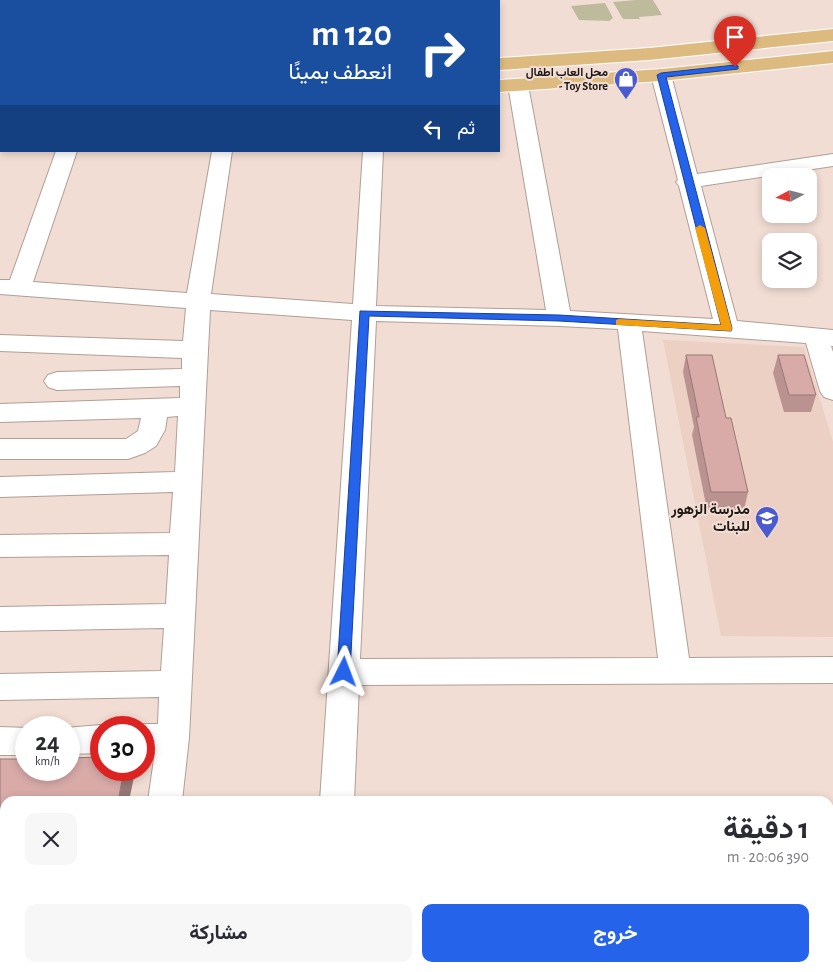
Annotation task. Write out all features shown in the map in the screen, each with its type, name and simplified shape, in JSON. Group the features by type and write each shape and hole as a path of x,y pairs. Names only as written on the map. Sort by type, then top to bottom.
{"main road":[{"path":"500,64 649,54 833,35"},
{"path":"508,85 661,75 833,57"}],"street":[{"path":"661,75 687,182 727,328"},
{"path":"508,85 559,318"},
{"path":"67,152 10,288 364,313 559,318 727,328 825,338 833,392"},
{"path":"164,796 158,738 176,684 198,301 222,152"},
{"path":"337,796 373,152"},
{"path":"687,182 833,160"},
{"path":"629,323 675,671"},
{"path":"0,342 195,350"},
{"path":"57,381 194,377"},
{"path":"0,413 192,408"},
{"path":"0,449 128,449 142,444 152,433 155,409"},
{"path":"0,487 188,482"},
{"path":"0,546 184,544"},
{"path":"0,619 180,616"},
{"path":"344,672 833,670"},
{"path":"0,687 176,684"},
{"path":"0,741 15,741"}],"shaded area":[{"path":"653,0 662,15 639,17 640,19 623,19 613,2"},
{"path":"605,3 613,18 609,21 579,20 571,6"},
{"name":"مدرسة الزهور للبنات","path":"663,340 804,347 833,442 833,637 721,636"}],"building":[{"path":"686,355 712,355 726,418 731,418 748,492 711,492 696,417 699,417"},
{"path":"778,355 804,355 816,395 789,395"},
{"path":"90,757 90,781 122,781 119,796 0,796 0,759 15,759 15,781 80,781 80,758"}],"slow traffic":[{"path":"619,322 727,328 700,228"}],"place":[{"name":"محل العاب اطفال - Toy Store","path":"626,100"},
{"name":"مدرسة الزهور للبنات","path":"767,539"}],"route":[{"path":"344,672 364,313 559,318 727,328 687,182 661,75 735,67"}]}
